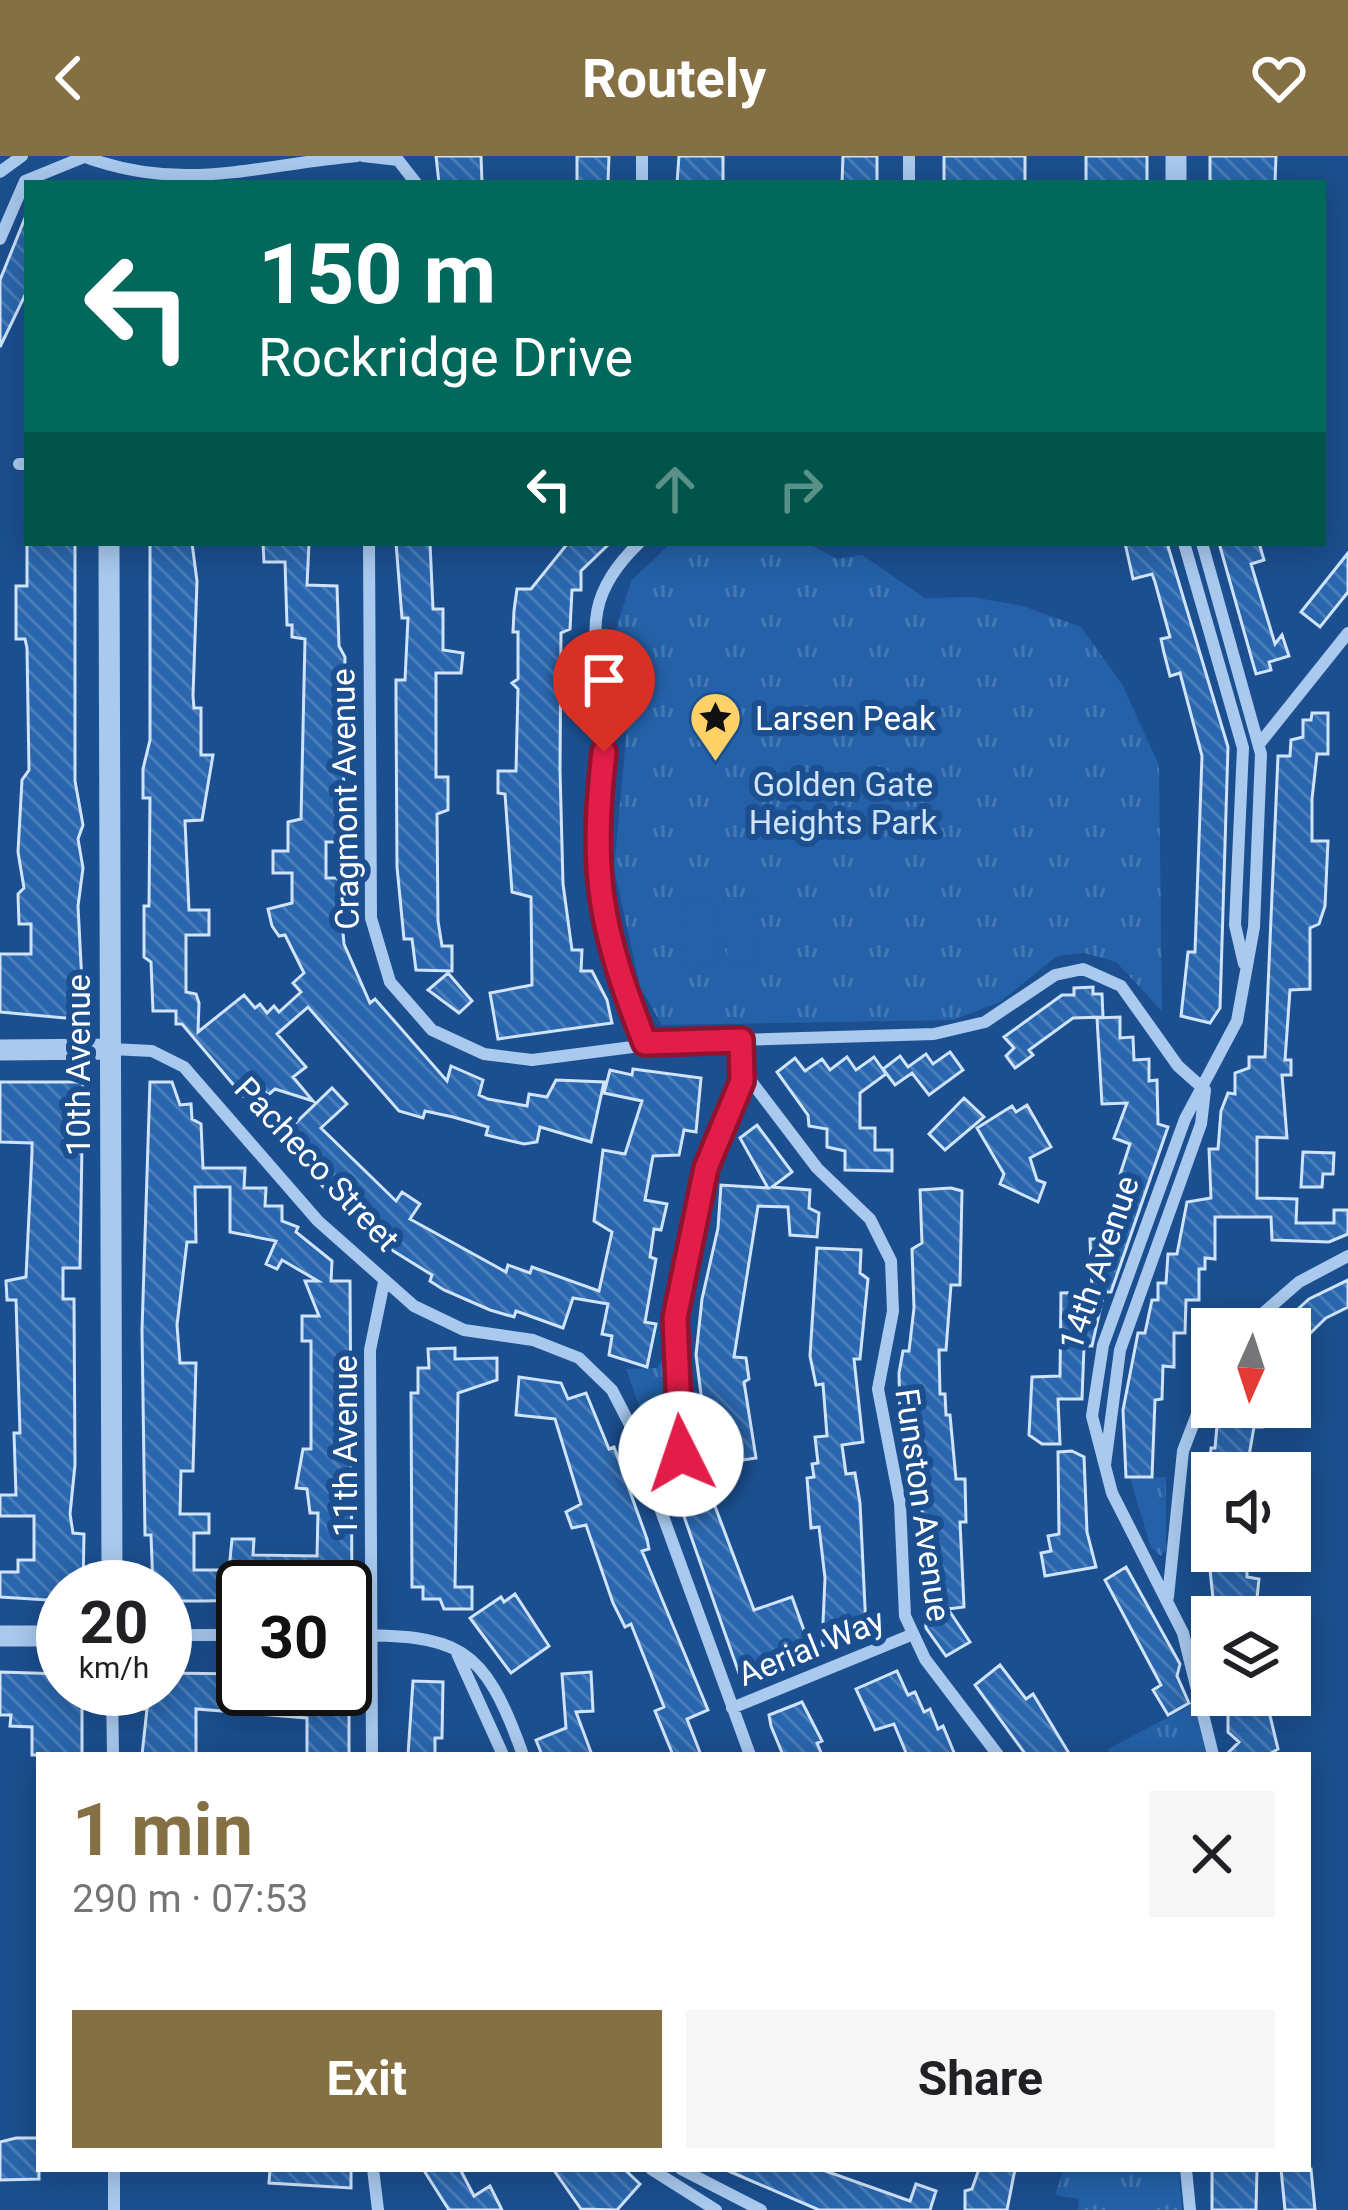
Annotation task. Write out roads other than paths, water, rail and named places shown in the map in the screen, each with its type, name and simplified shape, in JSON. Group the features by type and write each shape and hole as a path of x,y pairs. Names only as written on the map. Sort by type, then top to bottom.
{"street":[{"path":"0,172 22,156"},
{"path":"27,180 83,156 174,178 225,180 360,156 398,158"},
{"path":"108,165 108,180"},
{"path":"0,239 24,183"},
{"name":"10th Avenue","path":"109,546 112,1560"},
{"name":"Cragmont Avenue","path":"369,546 370,901 376,951 390,982 432,1030 484,1054 532,1060 645,1043 952,1031 1002,1014 1055,975 1083,969 1121,986 1178,1066 1205,1090"},
{"path":"635,546 607,580 596,610 594,663 605,732 594,853 603,927 645,1043"},
{"name":"14th Avenue","path":"1185,546 1243,748 1235,925 1244,964"},
{"name":"14th Avenue","path":"1203,546 1260,743 1254,928 1244,964 1240,1011 1205,1090 1202,1124 1120,1350 1105,1465 1112,1493 1168,1597 1194,1668 1212,1752"},
{"path":"1260,743 1348,633"},
{"path":"647,1476 681,1454 674,1352 678,1296 706,1168 744,1072 741,1040"},
{"name":"Pacheco Street","path":"0,1050 152,1051 184,1067 318,1221 384,1282 447,1324 548,1344 579,1358 621,1405 749,1752"},
{"name":"Funston Avenue","path":"744,1072 818,1168 870,1219 891,1262 893,1311 878,1389 900,1502 901,1585 911,1635 996,1752"},
{"path":"1269,1308 1299,1282 1348,1256"},
{"name":"11th Avenue","path":"371,1560 370,1350 384,1282"},
{"path":"1168,1597 1179,1469 1193,1428"},
{"path":"372,1635 414,1634 456,1651 484,1670 522,1752"},
{"name":"Aerial Way","path":"732,1708 911,1635"},
{"path":"0,1636 36,1636"},
{"path":"456,1651 502,1752"},
{"path":"112,1716 113,1752"},
{"name":"11th Avenue","path":"372,1716 372,1752"},
{"path":"114,2172 114,2210"},
{"path":"373,2172 378,2210"},
{"path":"656,2172 716,2210"},
{"path":"687,2172 761,2210"},
{"path":"1186,2172 1190,2210"}],"place":[{"name":"Larsen Peak","path":"716,764"}],"park label":[{"name":"Golden Gate Heights Park","path":"843,803"}]}
